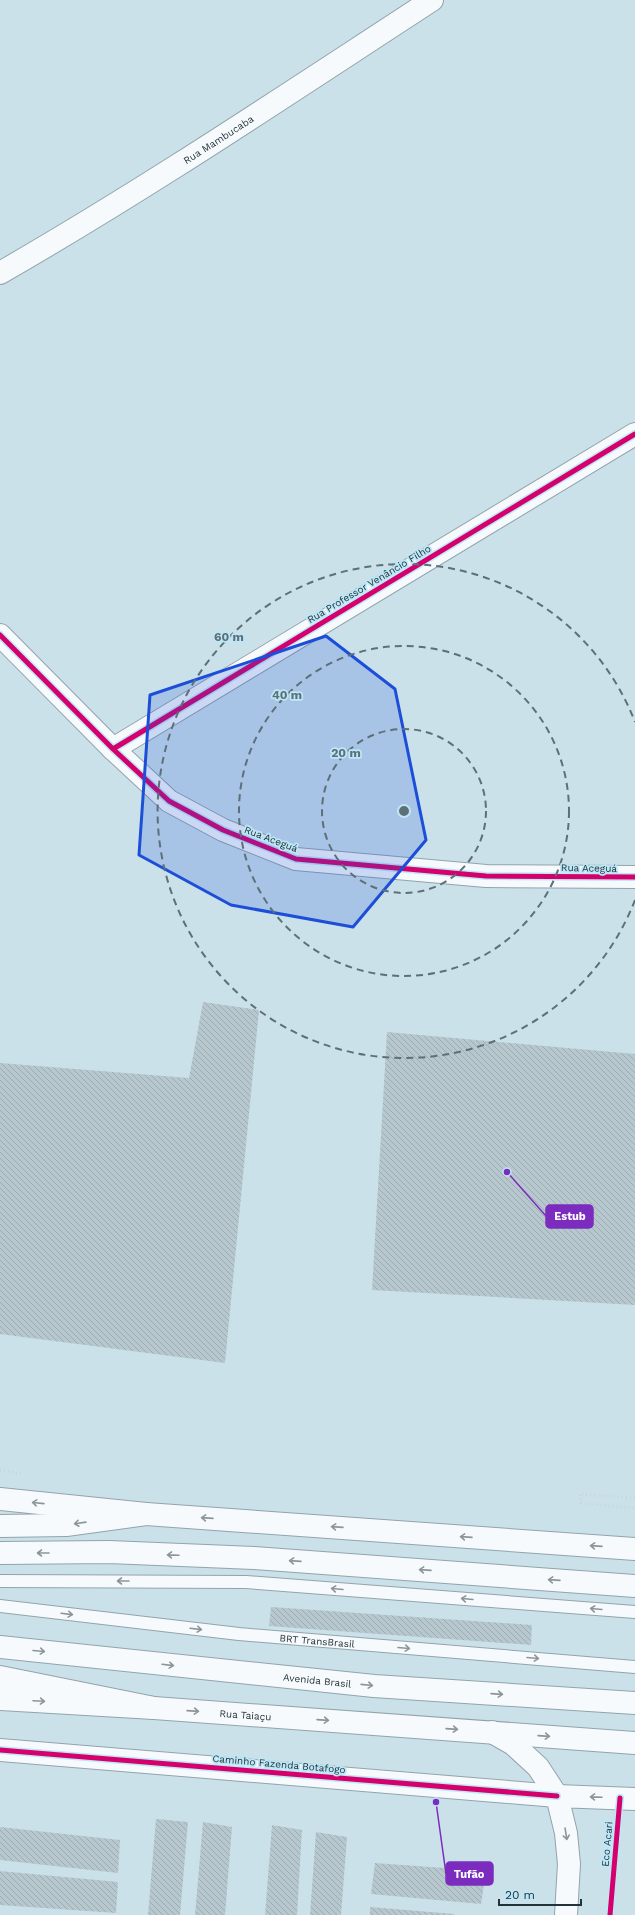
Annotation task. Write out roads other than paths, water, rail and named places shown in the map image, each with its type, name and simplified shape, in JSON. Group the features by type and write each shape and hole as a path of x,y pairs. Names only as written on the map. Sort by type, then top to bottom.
{"main road":[{"name":"Rua Mambucaba","path":"0,273 47,246 250,118 432,0"},
{"name":"Rua Professor Venâncio Filho","path":"113,749 635,434"},
{"name":"Rua Aceguá","path":"0,635 113,749 169,800 223,830 296,859 486,876 635,877"},
{"path":"0,1499 146,1514 635,1549"},
{"path":"0,1526 66,1525 146,1514"},
{"path":"0,1553 110,1552 254,1558 635,1586"},
{"name":"Avenida Brasil","path":"0,1647 374,1686 635,1703"},
{"path":"0,1677 154,1708"},
{"name":"Rua Taiaçu","path":"0,1699 154,1708 492,1732"},
{"path":"492,1732 635,1743"},
{"path":"492,1732 513,1744 538,1767 557,1796 566,1833 569,1864 566,1915"},
{"name":"Caminho Fazenda Botafogo","path":"0,1750 557,1796 635,1799"}],"lane":[{"path":"0,1581 246,1582 635,1612"},
{"name":"BRT TransBrasil","path":"0,1606 239,1634 635,1667"}],"place":[{"name":"Estub","path":"507,1172"},
{"name":"Tufão","path":"436,1802"}]}
